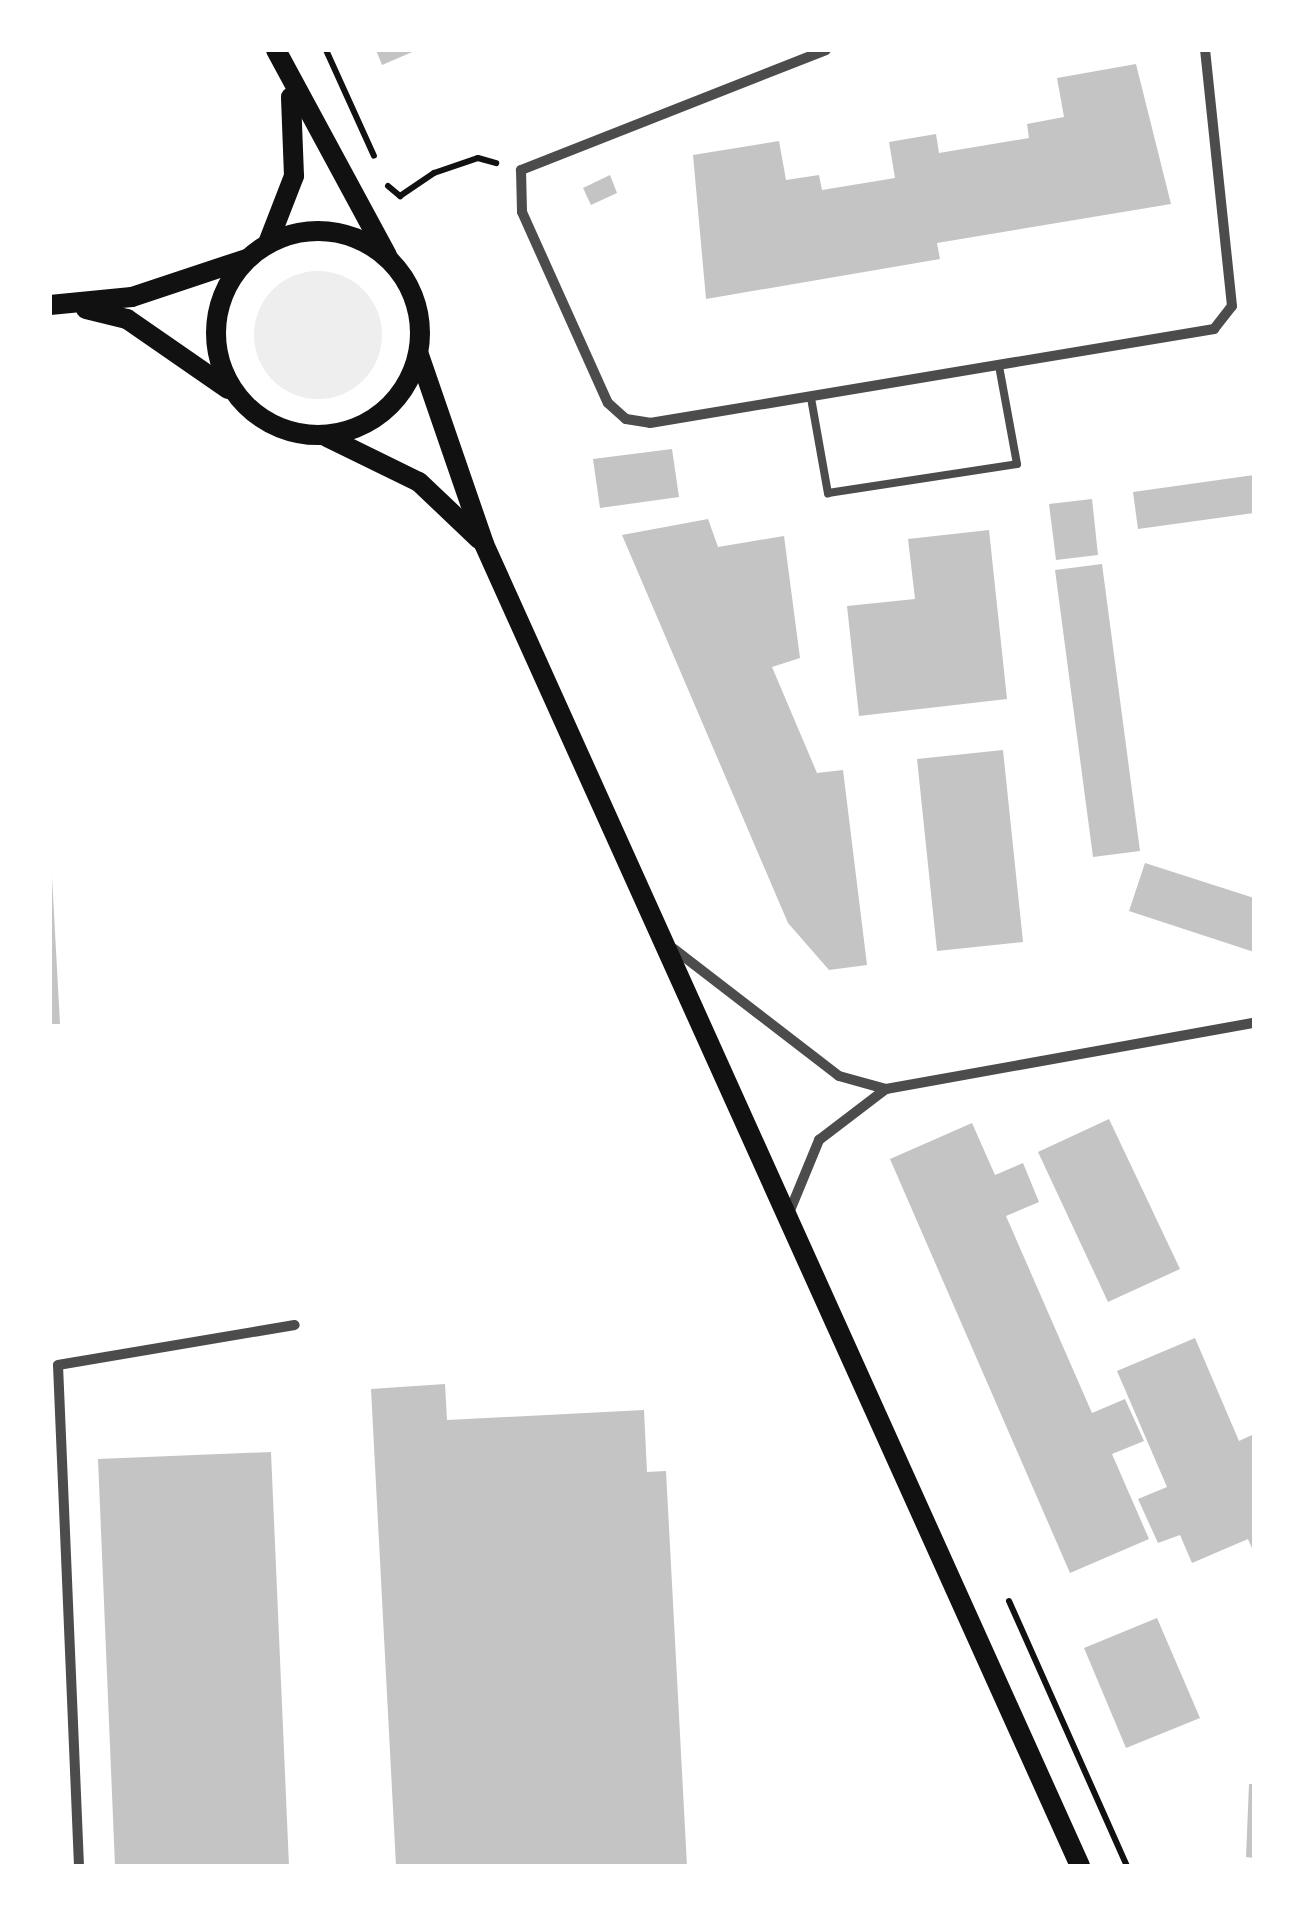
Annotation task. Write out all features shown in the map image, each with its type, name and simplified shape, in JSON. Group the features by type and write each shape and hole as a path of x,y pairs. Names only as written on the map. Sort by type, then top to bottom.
{"main road":[{"path":"276,50 389,260 410,288 419,355 484,544 791,1208 1080,1866"},
{"path":"238,397 216,334 221,302 252,257 268,243 294,176 287,76"},
{"path":"268,243 327,231 389,260"},
{"path":"60,305 132,297 252,257"},
{"path":"60,305 128,319 292,432 325,436 419,482 484,544"},
{"path":"325,436 386,411 419,355"}],"street":[{"path":"826,50 521,170 522,212 608,403 626,419 811,398 1214,330 1232,306 1205,50"},
{"path":"674,949 839,1076 886,1088 1254,1023"},
{"path":"791,1208 819,1140 886,1088"},
{"path":"78,1866 54,1366 295,1325"}],"lane":[{"path":"811,398 828,493 1017,464 999,366"}],"path":[{"path":"326,50 400,196 478,158 521,170"},
{"path":"1010,1601 1127,1866"}],"shaded area":[{"path":"318,271 343,276 363,290 377,310 382,335 377,360 363,380 343,394 318,399 293,394 273,380 259,360 254,335 259,310 273,290 293,276"}],"building":[{"path":"376,50 417,50 382,65"},
{"path":"1136,64 1171,204 937,243 940,259 706,299 693,155 779,141 786,180 819,175 822,190 895,178 889,142 936,134 939,153 1029,138 1027,124 1064,117 1057,78"},
{"path":"610,175 617,193 591,205 583,188"},
{"path":"672,449 679,497 600,508 593,459"},
{"path":"1254,475 1254,513 1138,529 1133,492"},
{"path":"1092,499 1098,555 1056,560 1049,504"},
{"path":"708,519 718,547 784,536 800,658 772,667 817,773 843,770 867,965 829,970 788,923 622,535"},
{"path":"989,530 1007,699 859,716 847,606 915,599 908,539"},
{"path":"1102,564 1140,851 1093,857 1055,570"},
{"path":"1003,750 1023,942 937,951 917,759"},
{"path":"50,840 60,1024 50,1024"},
{"path":"1145,863 1254,898 1254,952 1129,911"},
{"path":"1109,1119 1180,1269 1108,1302 1038,1152"},
{"path":"972,1123 995,1175 1023,1163 1039,1202 1006,1216 1092,1413 1125,1399 1144,1441 1112,1454 1149,1539 1070,1573 890,1159"},
{"path":"1195,1338 1239,1441 1254,1434 1254,1553 1248,1539 1192,1563 1180,1535 1158,1543 1138,1499 1167,1487 1117,1371"},
{"path":"445,1384 447,1420 644,1410 647,1472 666,1471 687,1866 396,1866 371,1389"},
{"path":"271,1452 289,1866 115,1866 98,1459"},
{"path":"1157,1618 1200,1718 1126,1748 1084,1648"},
{"path":"1249,1784 1254,1784 1254,1858 1246,1857"}]}
